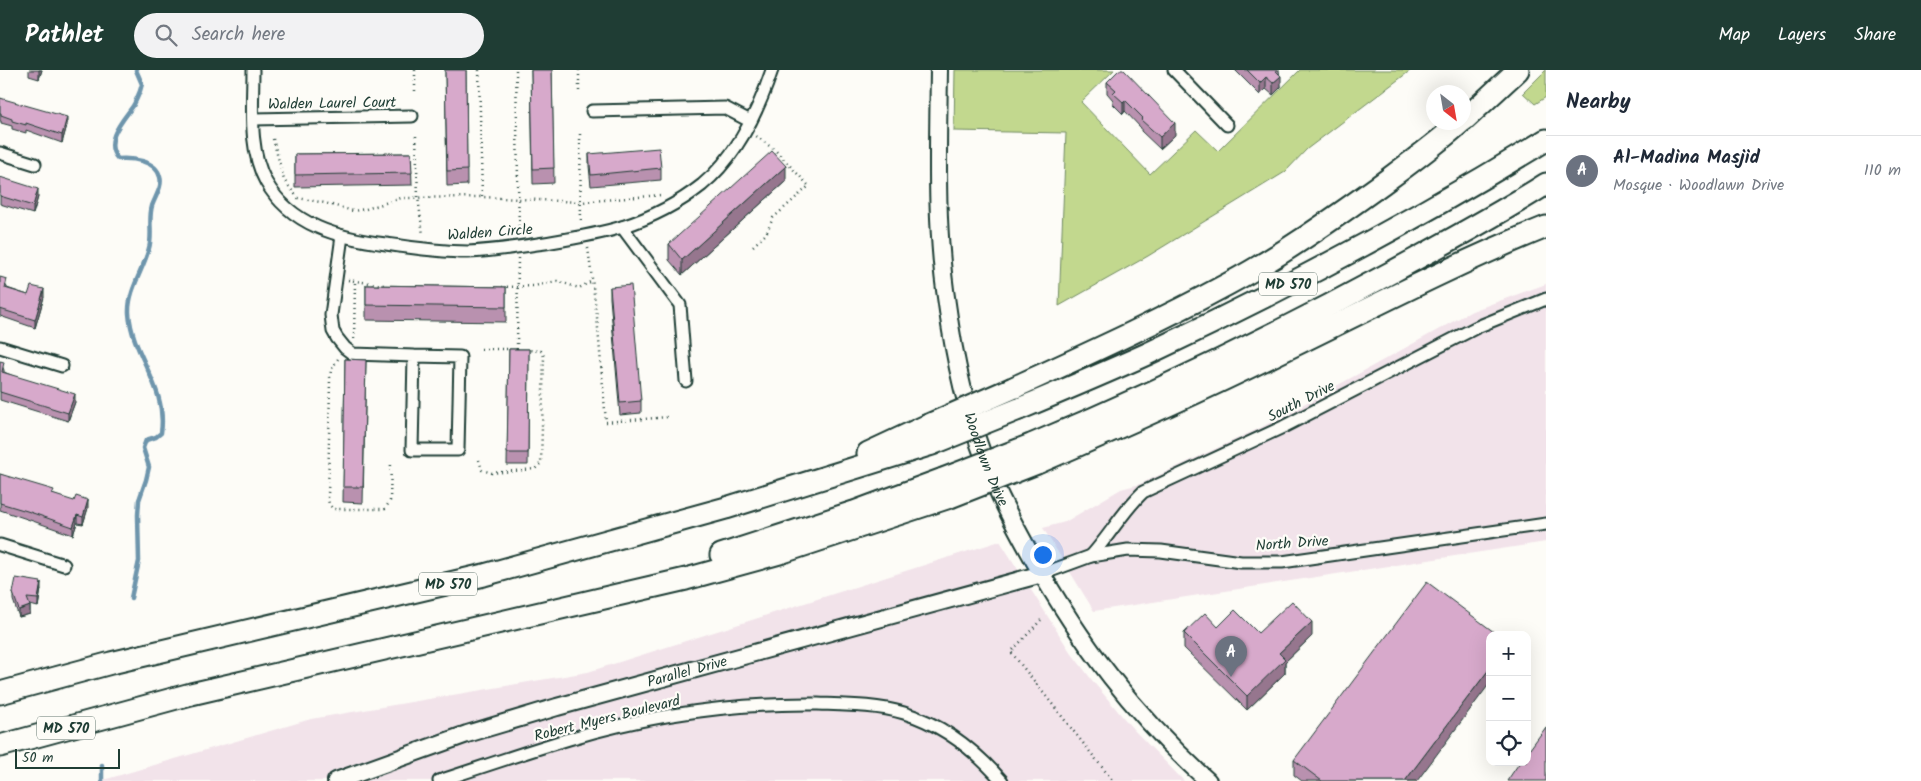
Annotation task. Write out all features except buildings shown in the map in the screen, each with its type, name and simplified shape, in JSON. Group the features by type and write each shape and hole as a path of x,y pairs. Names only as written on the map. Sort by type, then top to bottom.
{"highway":[{"path":"1471,113 1518,70"},
{"path":"929,435 1013,388 1135,332 1229,284 1301,240 1357,202 1452,130"},
{"name":"MD 570","path":"0,693 111,663 484,576 726,508 929,435 1019,409 1147,354 1337,259 1427,210 1546,140"},
{"name":"MD 570","path":"0,746 191,694 484,626 775,538 854,512 946,488 1034,454 1164,387 1262,340 1445,243 1546,184"},
{"path":"1034,454 1172,404 1413,286 1546,227"}],"main road":[{"name":"Woodlawn Drive","path":"939,70 939,233 946,303 971,421 985,462 1010,518 1075,629 1107,674 1163,738 1208,781"},
{"name":"Parallel Drive","path":"336,781 467,734 548,709 1042,574"}],"street":[{"name":"Walden Circle","path":"252,70 253,119 258,159 267,182 274,193 300,218 324,231 342,236 414,249 468,252 505,249 584,237 622,227 662,210 702,185 727,158 750,121 772,70"},
{"path":"1174,70 1226,124"},
{"path":"592,111 725,108 750,121"},
{"name":"Walden Laurel Court","path":"253,119 412,116"},
{"path":"0,153 36,164"},
{"path":"622,227 680,305 686,381"},
{"path":"342,236 331,315 331,322 337,338 344,348 353,354 460,357 458,450 412,450 414,356"},
{"name":"South Drive","path":"1091,556 1105,540 1130,504 1143,492 1283,427 1477,327 1546,299"},
{"path":"0,347 62,366"},
{"name":"North Drive","path":"1042,574 1091,556 1128,550 1161,551 1241,562 1282,562 1546,524"},
{"path":"0,545 64,565"},
{"name":"Robert Myers Boulevard","path":"439,781 570,739 660,717 751,706 791,704 849,705 904,713 952,735 973,750 1002,781"}],"path":[{"path":"415,70 415,94"},
{"path":"480,70 482,197"},
{"path":"516,70 519,239"},
{"path":"578,70 579,91"},
{"path":"580,134 581,224"},
{"path":"753,134 776,151 809,186 773,218 766,234 753,246"},
{"path":"416,136 418,198 423,235"},
{"path":"273,139 284,180 293,194 300,199 353,211 401,198 482,197 581,202 661,195"},
{"path":"587,247 597,317 606,422 668,417"},
{"path":"517,349 518,257"},
{"path":"344,279 387,285"},
{"path":"499,287 518,288 557,281 579,288 592,281"},
{"path":"354,345 355,282"},
{"path":"479,460 482,470 492,473 535,469 541,463 544,356 541,351 481,349"},
{"path":"339,358 331,370 330,378 328,499 330,507 333,509 385,509 390,501 391,462"},
{"path":"1042,620 1011,652 1113,781"}],"shaded area":[{"path":"1546,284 1546,542 1094,611 1043,528 1065,522 1121,489 1140,484 1262,427 1472,311"},
{"path":"1000,541 1069,650 1095,684 1133,729 1184,781 100,781 311,719 588,672"}],"green space":[{"path":"955,70 1114,70 1081,102 1150,174 1196,130 1218,151 1300,70 1411,70 1307,149 1285,172 1148,256 1059,306 1066,133 954,131"},
{"path":"1546,70 1546,97 1535,104 1523,93"}],"waterway":[{"path":"131,598 139,561 139,500 149,467 143,448 146,440 156,437 161,433 162,416 155,386 136,344 129,313 131,296 149,248 151,211 160,188 161,180 158,171 143,161 118,159 112,146 116,131 133,106 140,91 142,84 136,70"},
{"path":"102,765 102,781"}],"place":[{"name":"Al-Madina Masjid","path":"1231,677"}]}
